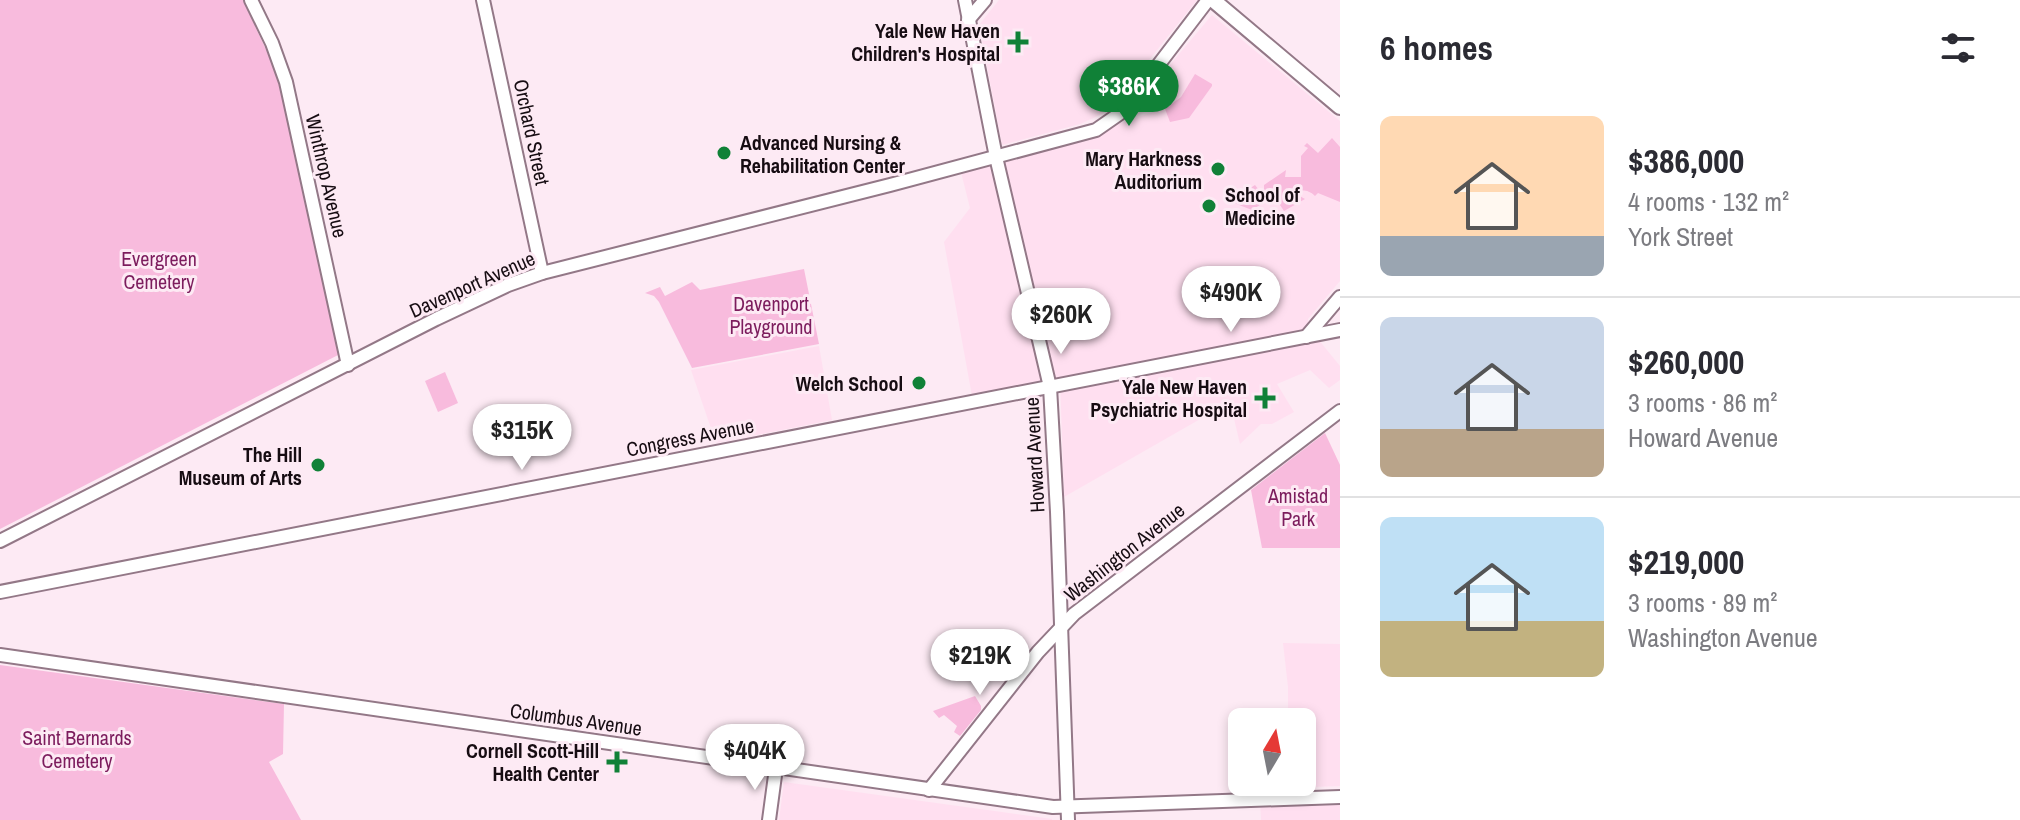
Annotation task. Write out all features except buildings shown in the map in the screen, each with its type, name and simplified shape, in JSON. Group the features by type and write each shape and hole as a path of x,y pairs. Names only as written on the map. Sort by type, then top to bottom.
{"highway":[{"path":"1210,0 1340,107"}],"main road":[{"name":"Winthrop Avenue","path":"251,0 272,43 286,82 348,365"},
{"name":"Orchard Street","path":"483,0 542,273"},
{"name":"Howard Avenue","path":"965,0 996,157 1050,387 1057,498 1067,813"},
{"path":"968,20 985,0"},
{"name":"Davenport Avenue","path":"0,541 508,285 542,273 1096,130 1109,123 1137,93 1210,0"},
{"path":"1306,337 1340,297"},
{"name":"Congress Avenue","path":"0,592 1340,330"},
{"name":"Washington Avenue","path":"929,790 1038,652 1074,614 1340,411"},
{"name":"Columbus Avenue","path":"0,655 1053,807 1067,813 1340,797"},
{"path":"769,820 776,768"}],"shaded area":[{"path":"999,0 1197,0 1121,95 1102,114 1080,124 1002,145 979,25"},
{"path":"1212,15 1340,121 1340,281 1308,319 1309,328 1340,366 1340,380 1329,388 1310,370 1277,384 1294,412 1272,424 1261,424 1240,444 1230,402 1064,497 1060,379 972,396 944,242 970,208 961,172 1009,161 1165,108 1147,92"},
{"path":"819,346 832,420 716,443 691,370"},
{"path":"1283,643 1340,644 1340,786 1316,787 1316,708 1288,708"},
{"path":"784,782 1052,819 1052,820 779,820"},
{"path":"1340,797 1340,820 1261,820 1260,799"}],"green space":[{"name":"Evergreen Cemetery","path":"0,0 243,0 276,71 340,354 0,529"},
{"path":"1195,74 1212,86 1189,118 1170,122 1165,109 1181,97"},
{"path":"1332,138 1340,147 1340,202 1304,191 1296,191 1296,194 1305,199 1284,211 1274,196 1252,210 1232,200 1255,185 1259,190 1264,189 1264,185 1286,170 1285,177 1301,177 1301,156 1308,148 1304,146 1307,143 1318,153"},
{"name":"Davenport Playground","path":"804,269 819,344 692,368 659,302 645,293 660,287 665,296 692,282 700,290"},
{"path":"445,372 458,403 438,412 425,381"},
{"name":"Amistad Park","path":"1325,433 1340,465 1340,548 1262,548 1251,490"},
{"name":"Saint Bernards Cemetery","path":"0,665 284,704 283,754 269,762 301,820 0,820"},
{"path":"975,696 981,710 960,736 954,732 957,726 944,715 939,718 933,711"}],"place":[{"name":"Yale New Haven Children's Hospital","path":"1018,42"},
{"name":"Advanced Nursing & Rehabilitation Center","path":"724,153"},
{"name":"Mary Harkness Auditorium","path":"1218,169"},
{"name":"School of Medicine","path":"1209,206"},
{"name":"Welch School","path":"919,383"},
{"name":"Yale New Haven Psychiatric Hospital","path":"1265,398"},
{"name":"The Hill Museum of Arts","path":"318,465"},
{"name":"Cornell Scott-Hill Health Center","path":"617,762"}]}
